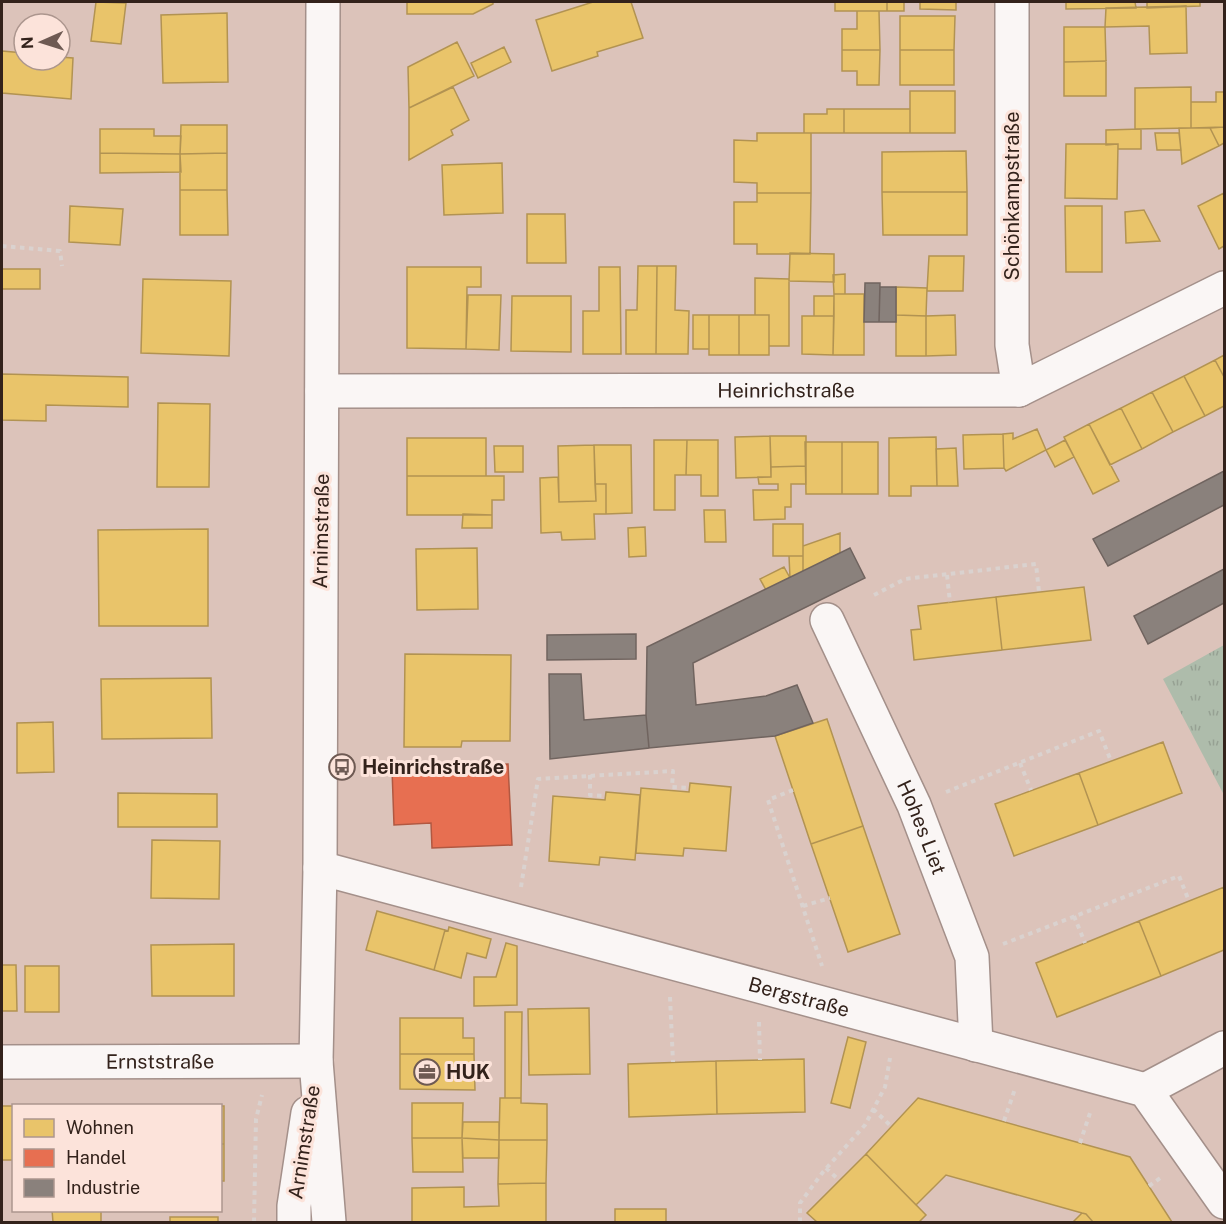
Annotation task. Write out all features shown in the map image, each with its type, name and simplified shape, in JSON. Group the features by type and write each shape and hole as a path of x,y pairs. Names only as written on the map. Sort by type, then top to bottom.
{"street":[{"name":"Arnimstraße","path":"323,2 320,868 316,1061 329,1222"},
{"name":"Schönkampstraße","path":"1012,2 1012,345 1019,390"},
{"name":"Heinrichstraße","path":"322,391 1019,390 1224,288"},
{"name":"Hohes Liet","path":"826,620 914,805 972,957 976,1045"},
{"name":"Bergstraße","path":"320,868 1145,1090"},
{"path":"1224,1048 1145,1090 1224,1202"},
{"name":"Arnimstraße","path":"294,1222 294,1206 316,1061"},
{"name":"Ernststraße","path":"2,1062 316,1061"}],"path":[{"path":"2,246 60,251 62,266"},
{"path":"874,595 905,579 1036,564 1039,592"},
{"path":"947,574 950,602"},
{"path":"944,793 1099,731 1111,761"},
{"path":"1020,763 1031,790"},
{"path":"519,897 538,779 673,771 672,787 689,788"},
{"path":"590,775 590,795 606,796"},
{"path":"793,790 768,800 823,970"},
{"path":"1000,945 1179,876 1189,901"},
{"path":"803,906 830,898"},
{"path":"1074,916 1085,943"},
{"path":"670,994 673,1062"},
{"path":"758,1018 760,1060"},
{"path":"800,1222 800,1203 826,1168 865,1125 885,1087 891,1054"},
{"path":"254,1222 256,1119 270,1061"},
{"path":"1004,1121 1018,1079"},
{"path":"1080,1143 1094,1100"},
{"path":"873,1109 892,1127"},
{"path":"826,1168 839,1180"}],"green space":[{"path":"1224,645 1224,795 1163,679"}],"building: Wohnen":[{"path":"96,2 126,3 121,44 91,41"},
{"path":"407,2 493,2 493,4 473,14 407,14"},
{"path":"593,2 631,2 643,38 597,52 598,56 552,71 536,20"},
{"path":"835,2 887,2 887,11 835,11"},
{"path":"887,2 904,2 904,11 887,11"},
{"path":"920,2 956,2 956,10 920,9"},
{"path":"1066,2 1135,2 1136,8 1066,9"},
{"path":"1147,2 1200,2 1200,6 1147,8"},
{"path":"1186,6 1187,53 1150,54 1149,26 1105,27 1106,8"},
{"path":"857,11 879,11 880,50 842,50 842,29 857,29"},
{"path":"227,13 228,82 163,83 161,15"},
{"path":"900,16 955,16 954,50 900,50"},
{"path":"1064,27 1105,27 1106,61 1064,62"},
{"path":"457,42 474,76 409,108 408,67"},
{"path":"504,47 511,62 478,78 471,63"},
{"path":"842,50 880,50 879,85 857,85 857,71 842,71"},
{"path":"900,50 954,50 954,85 900,85"},
{"path":"2,51 12,52 12,72 72,72 73,58 71,99 2,93"},
{"path":"1106,61 1106,96 1064,96 1064,62"},
{"path":"453,87 469,120 451,130 453,135 409,160 409,108"},
{"path":"1191,87 1191,128 1135,129 1135,88"},
{"path":"910,91 955,91 955,133 910,133"},
{"path":"1216,92 1224,92 1224,127 1191,128 1191,102 1216,102"},
{"path":"827,109 844,109 844,133 804,133 804,114 827,114"},
{"path":"844,109 910,109 910,133 844,133"},
{"path":"181,125 227,125 227,153 180,154"},
{"path":"1224,127 1224,143 1219,146 1210,128"},
{"path":"1179,128 1210,128 1219,146 1182,164"},
{"path":"100,129 154,129 154,136 181,136 180,154 100,153"},
{"path":"1141,129 1141,149 1118,149 1118,144 1106,145 1106,130"},
{"path":"757,133 811,133 811,193 757,193 757,183 734,182 734,140 757,141"},
{"path":"1155,133 1179,133 1181,150 1157,150"},
{"path":"1066,144 1118,144 1117,199 1065,198"},
{"path":"966,151 967,192 882,192 882,152"},
{"path":"100,153 180,154 181,172 100,173"},
{"path":"227,153 227,190 180,190 180,154"},
{"path":"502,163 503,213 444,215 442,165"},
{"path":"180,190 227,190 228,235 180,235"},
{"path":"882,192 967,192 967,235 883,235"},
{"path":"757,193 811,193 810,254 757,254 757,244 734,244 734,202 757,202"},
{"path":"1224,193 1224,246 1219,249 1198,206"},
{"path":"70,206 123,209 120,245 69,242"},
{"path":"1065,206 1102,206 1102,272 1066,272"},
{"path":"1144,210 1160,241 1126,243 1125,212"},
{"path":"527,214 565,214 566,263 527,263"},
{"path":"790,253 834,254 834,282 789,281"},
{"path":"929,256 964,256 963,291 927,291"},
{"path":"638,266 657,266 656,354 626,354 626,310 637,310"},
{"path":"657,266 676,266 675,310 689,311 688,354 656,354"},
{"path":"407,267 481,267 481,287 467,287 466,349 407,348"},
{"path":"599,267 620,267 621,354 583,354 583,311 599,311"},
{"path":"2,269 40,269 40,289 2,289"},
{"path":"845,274 845,294 834,294 833,275"},
{"path":"755,278 789,279 789,346 769,346 769,315 755,315"},
{"path":"143,279 231,281 229,356 141,353"},
{"path":"896,287 927,288 926,316 896,315"},
{"path":"834,294 864,294 864,355 833,355"},
{"path":"468,295 501,295 499,350 466,349"},
{"path":"512,296 571,296 571,352 511,351"},
{"path":"814,296 834,296 834,316 814,316"},
{"path":"693,315 709,315 709,349 693,349"},
{"path":"709,315 739,315 739,355 709,355"},
{"path":"739,315 769,315 769,355 739,355"},
{"path":"896,315 926,316 926,356 896,356"},
{"path":"955,315 956,355 926,356 926,316"},
{"path":"802,316 834,316 833,355 802,354"},
{"path":"1224,355 1224,377 1215,360"},
{"path":"1215,360 1224,377 1224,406 1205,416 1184,376"},
{"path":"2,374 128,377 128,407 46,405 46,421 2,420"},
{"path":"1184,376 1205,416 1173,432 1152,392"},
{"path":"1152,392 1173,432 1142,449 1121,408"},
{"path":"158,403 210,404 209,487 157,487"},
{"path":"1121,408 1142,449 1110,465 1089,424"},
{"path":"1089,424 1119,481 1093,494 1064,437"},
{"path":"1037,429 1046,450 1006,471 1003,434 1013,433 1013,439"},
{"path":"1003,434 1004,468 964,469 963,435"},
{"path":"770,436 771,477 736,478 735,437"},
{"path":"770,436 806,436 806,466 771,467"},
{"path":"936,437 937,486 911,486 911,496 889,496 889,438"},
{"path":"407,438 486,438 486,476 407,476"},
{"path":"654,440 687,440 686,475 675,475 675,510 654,510"},
{"path":"687,440 718,440 718,496 701,496 701,475 686,475"},
{"path":"1065,440 1074,457 1055,467 1046,450"},
{"path":"805,442 842,442 842,494 806,494"},
{"path":"842,442 878,442 878,494 842,494"},
{"path":"594,445 631,445 632,513 606,514 606,484 595,484"},
{"path":"594,445 596,501 559,502 558,446"},
{"path":"494,446 523,446 523,472 495,472"},
{"path":"956,448 958,486 937,486 936,449"},
{"path":"806,466 806,484 791,484 791,507 785,507 785,519 754,520 753,490 778,490 778,484 759,484 758,477 771,477 771,467"},
{"path":"407,476 504,476 504,500 492,500 492,515 407,515"},
{"path":"558,477 559,502 596,501 595,484 606,484 606,514 594,514 595,539 562,540 561,532 541,533 540,478"},
{"path":"704,510 725,510 726,542 705,542"},
{"path":"463,514 492,515 492,528 462,528"},
{"path":"773,524 803,524 803,556 773,556"},
{"path":"645,527 646,556 629,557 628,528"},
{"path":"208,529 208,626 99,626 98,530"},
{"path":"840,533 840,553 803,572 803,546"},
{"path":"477,548 478,609 417,610 416,549"},
{"path":"789,556 803,556 803,572 790,578"},
{"path":"784,567 790,578 766,590 760,579"},
{"path":"1084,587 1091,640 1002,650 996,597"},
{"path":"996,597 1002,650 914,660 911,630 921,629 918,606"},
{"path":"405,654 511,655 510,741 462,741 461,747 404,747"},
{"path":"211,678 212,738 102,739 101,679"},
{"path":"827,719 863,826 811,844 775,736"},
{"path":"53,722 54,772 17,773 17,723"},
{"path":"1163,742 1182,793 1098,825 1079,773"},
{"path":"1079,773 1098,825 1014,856 995,804"},
{"path":"690,783 731,787 726,851 684,848 683,856 636,853 641,788 689,792"},
{"path":"606,792 640,795 635,860 600,857 599,865 549,861 553,796 605,800"},
{"path":"118,793 217,794 217,827 118,827"},
{"path":"863,826 900,934 848,952 811,844"},
{"path":"152,840 220,841 219,899 151,898"},
{"path":"1224,887 1224,950 1161,976 1139,921"},
{"path":"377,911 445,930 434,970 366,950"},
{"path":"1139,921 1161,976 1057,1017 1036,963"},
{"path":"449,927 491,939 486,958 467,953 461,978 434,970 445,930 448,931"},
{"path":"506,943 517,946 517,1005 474,1006 474,977 496,977"},
{"path":"234,944 234,996 152,996 151,945"},
{"path":"2,965 16,965 17,1011 2,1011"},
{"path":"25,966 59,966 59,1012 25,1012"},
{"path":"589,1008 590,1074 529,1075 528,1009"},
{"path":"505,1012 522,1012 521,1098 505,1098"},
{"path":"400,1018 463,1018 463,1038 474,1038 474,1054 400,1054"},
{"path":"848,1037 866,1042 850,1108 831,1103"},
{"path":"400,1054 474,1054 475,1090 400,1089"},
{"path":"804,1059 805,1112 717,1114 716,1061"},
{"path":"716,1061 717,1114 629,1117 628,1064"},
{"path":"500,1098 521,1098 521,1103 547,1104 547,1140 499,1140"},
{"path":"918,1098 1130,1157 1172,1222 1093,1222 1086,1214 946,1175 916,1205 866,1154"},
{"path":"412,1103 463,1103 462,1138 412,1138"},
{"path":"2,1106 12,1106 12,1160 2,1160"},
{"path":"222,1106 224,1106 224,1144 222,1144"},
{"path":"463,1122 499,1122 499,1140 462,1138"},
{"path":"412,1138 462,1138 463,1172 413,1172"},
{"path":"462,1138 499,1140 499,1158 463,1158"},
{"path":"499,1140 547,1140 546,1183 498,1184"},
{"path":"222,1144 224,1144 224,1181 222,1181"},
{"path":"866,1154 926,1215 919,1222 817,1222 807,1213"},
{"path":"546,1183 546,1222 412,1222 412,1188 464,1187 464,1207 499,1206 498,1184"},
{"path":"615,1209 666,1209 666,1222 615,1222"},
{"path":"52,1212 101,1212 101,1222 53,1222"},
{"path":"1082,1213 1086,1214 1093,1222 1073,1222"},
{"path":"170,1217 218,1217 218,1222 170,1222"}],"building: Handel":[{"path":"508,764 512,845 432,848 431,823 394,825 392,769"}],"building: Industrie":[{"path":"865,283 880,283 879,322 864,322"},
{"path":"880,287 896,287 896,322 879,322"},
{"path":"1224,471 1224,505 1108,566 1093,539"},
{"path":"850,548 865,578 693,663 696,705 766,696 797,685 813,723 775,736 649,748 646,715 647,647"},
{"path":"1224,569 1224,603 1148,644 1134,616"},
{"path":"636,634 636,659 547,660 547,635"},
{"path":"549,674 581,674 584,720 646,715 649,748 550,759"}],"place":[{"name":"Heinrichstraße","path":"342,767"},
{"name":"HUK","path":"427,1072"}]}
